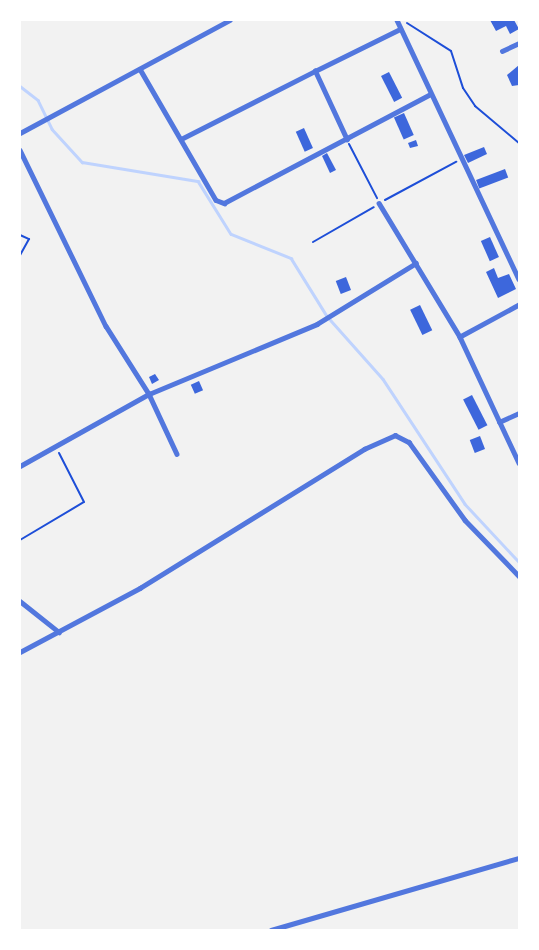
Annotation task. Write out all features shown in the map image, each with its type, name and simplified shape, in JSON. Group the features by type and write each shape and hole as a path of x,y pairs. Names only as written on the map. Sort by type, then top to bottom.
{"street":[{"path":"20,133 230,20"},
{"path":"397,20 429,95 519,279"},
{"path":"181,138 400,29"},
{"path":"502,51 519,43"},
{"path":"140,69 216,200 224,203 347,140 429,95"},
{"path":"315,71 347,140"},
{"path":"20,150 106,326 149,394 177,454"},
{"path":"379,203 460,337 519,463"},
{"path":"20,466 149,394 323,320 416,264"},
{"path":"460,337 519,305"},
{"path":"499,422 519,413"},
{"path":"20,652 140,588 364,449 395,435 409,442 465,520 519,576"},
{"path":"20,601 59,632"},
{"path":"271,930 519,858"}],"path":[{"path":"404,20 451,51 469,97 519,143"},
{"path":"347,140 379,203"},
{"path":"313,242 379,203 460,160"},
{"path":"20,235 29,239 20,255"},
{"path":"20,540 84,502 55,446"}],"building":[{"path":"490,20 514,20 519,29 510,34 506,26 496,31"},
{"path":"519,65 519,85 512,86 507,75"},
{"path":"389,72 402,98 394,102 381,76"},
{"path":"404,113 414,135 404,139 394,117"},
{"path":"304,128 313,148 305,152 296,132"},
{"path":"416,140 418,146 410,148 408,143"},
{"path":"484,147 487,154 468,163 464,155"},
{"path":"327,153 336,170 330,173 322,156"},
{"path":"505,169 508,177 479,189 476,180"},
{"path":"490,237 499,257 490,261 481,241"},
{"path":"494,268 498,278 509,274 516,289 498,298 486,272"},
{"path":"346,277 351,290 341,294 336,281"},
{"path":"420,305 432,330 422,335 410,310"},
{"path":"155,374 159,380 152,384 149,377"},
{"path":"199,381 203,390 195,394 191,385"},
{"path":"472,395 487,425 479,430 463,400"},
{"path":"480,436 485,449 475,453 470,440"}],"waterway":[{"path":"20,86 38,100 52,129 82,162 198,181 231,234 291,258 327,316 383,379 465,504 519,562"}]}
